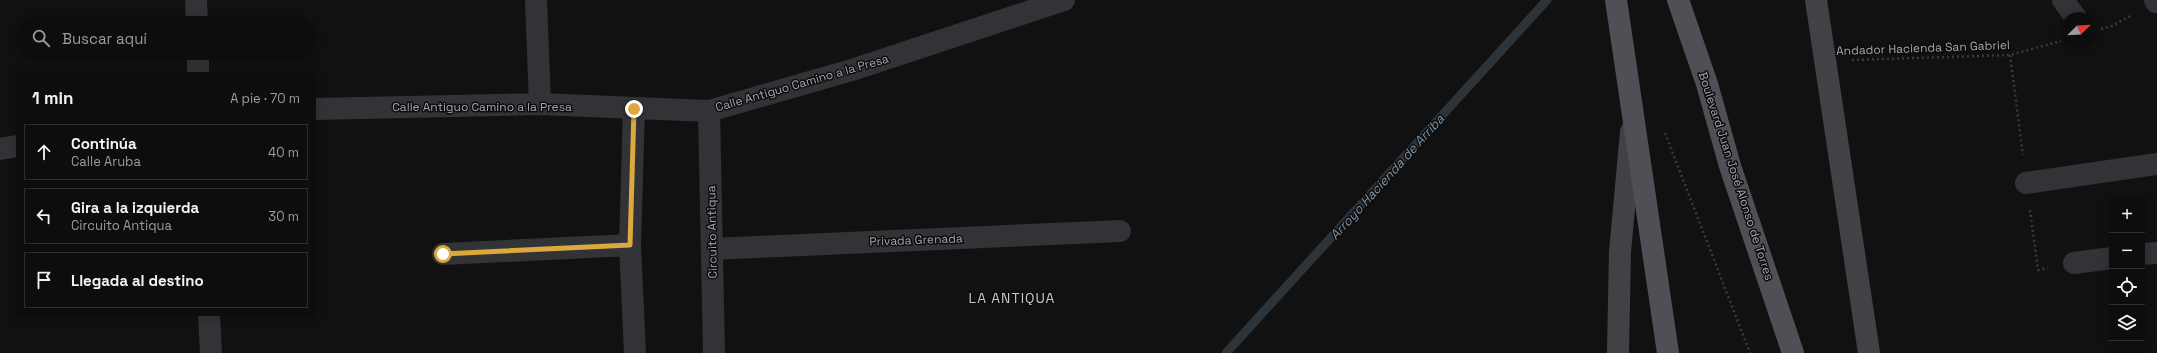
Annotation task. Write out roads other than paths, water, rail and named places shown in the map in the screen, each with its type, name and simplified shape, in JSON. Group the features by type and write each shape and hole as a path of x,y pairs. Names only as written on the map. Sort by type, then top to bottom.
{"main road":[{"path":"1616,0 1668,353"},
{"name":"Boulevard Juan José Alonso de Torres","path":"1678,0 1707,84 1730,166 1793,353"}],"street":[{"path":"196,0 197,16"},
{"path":"536,0 540,104"},
{"name":"Calle Antiguo Camino a la Presa","path":"316,109 540,104 709,111 856,68 1064,0"},
{"path":"1816,0 1869,353"},
{"path":"2063,0 2072,12"},
{"path":"198,60 198,72"},
{"path":"634,109 630,245 635,353"},
{"name":"Circuito Antiqua","path":"709,111 714,353"},
{"path":"1618,353 1620,252 1633,115"},
{"path":"0,149 16,146"},
{"path":"2026,183 2157,164"},
{"name":"Privada Grenada","path":"712,249 1120,231"},
{"path":"443,254 630,245"},
{"path":"2145,254 2157,252"},
{"path":"2074,263 2109,258"},
{"path":"210,316 211,353"}],"waterway":[{"name":"Arroyo Hacienda de Arriba","path":"1226,353 1547,0"}],"district":[{"name":"LA ANTIQUA","path":"1012,298"}]}
